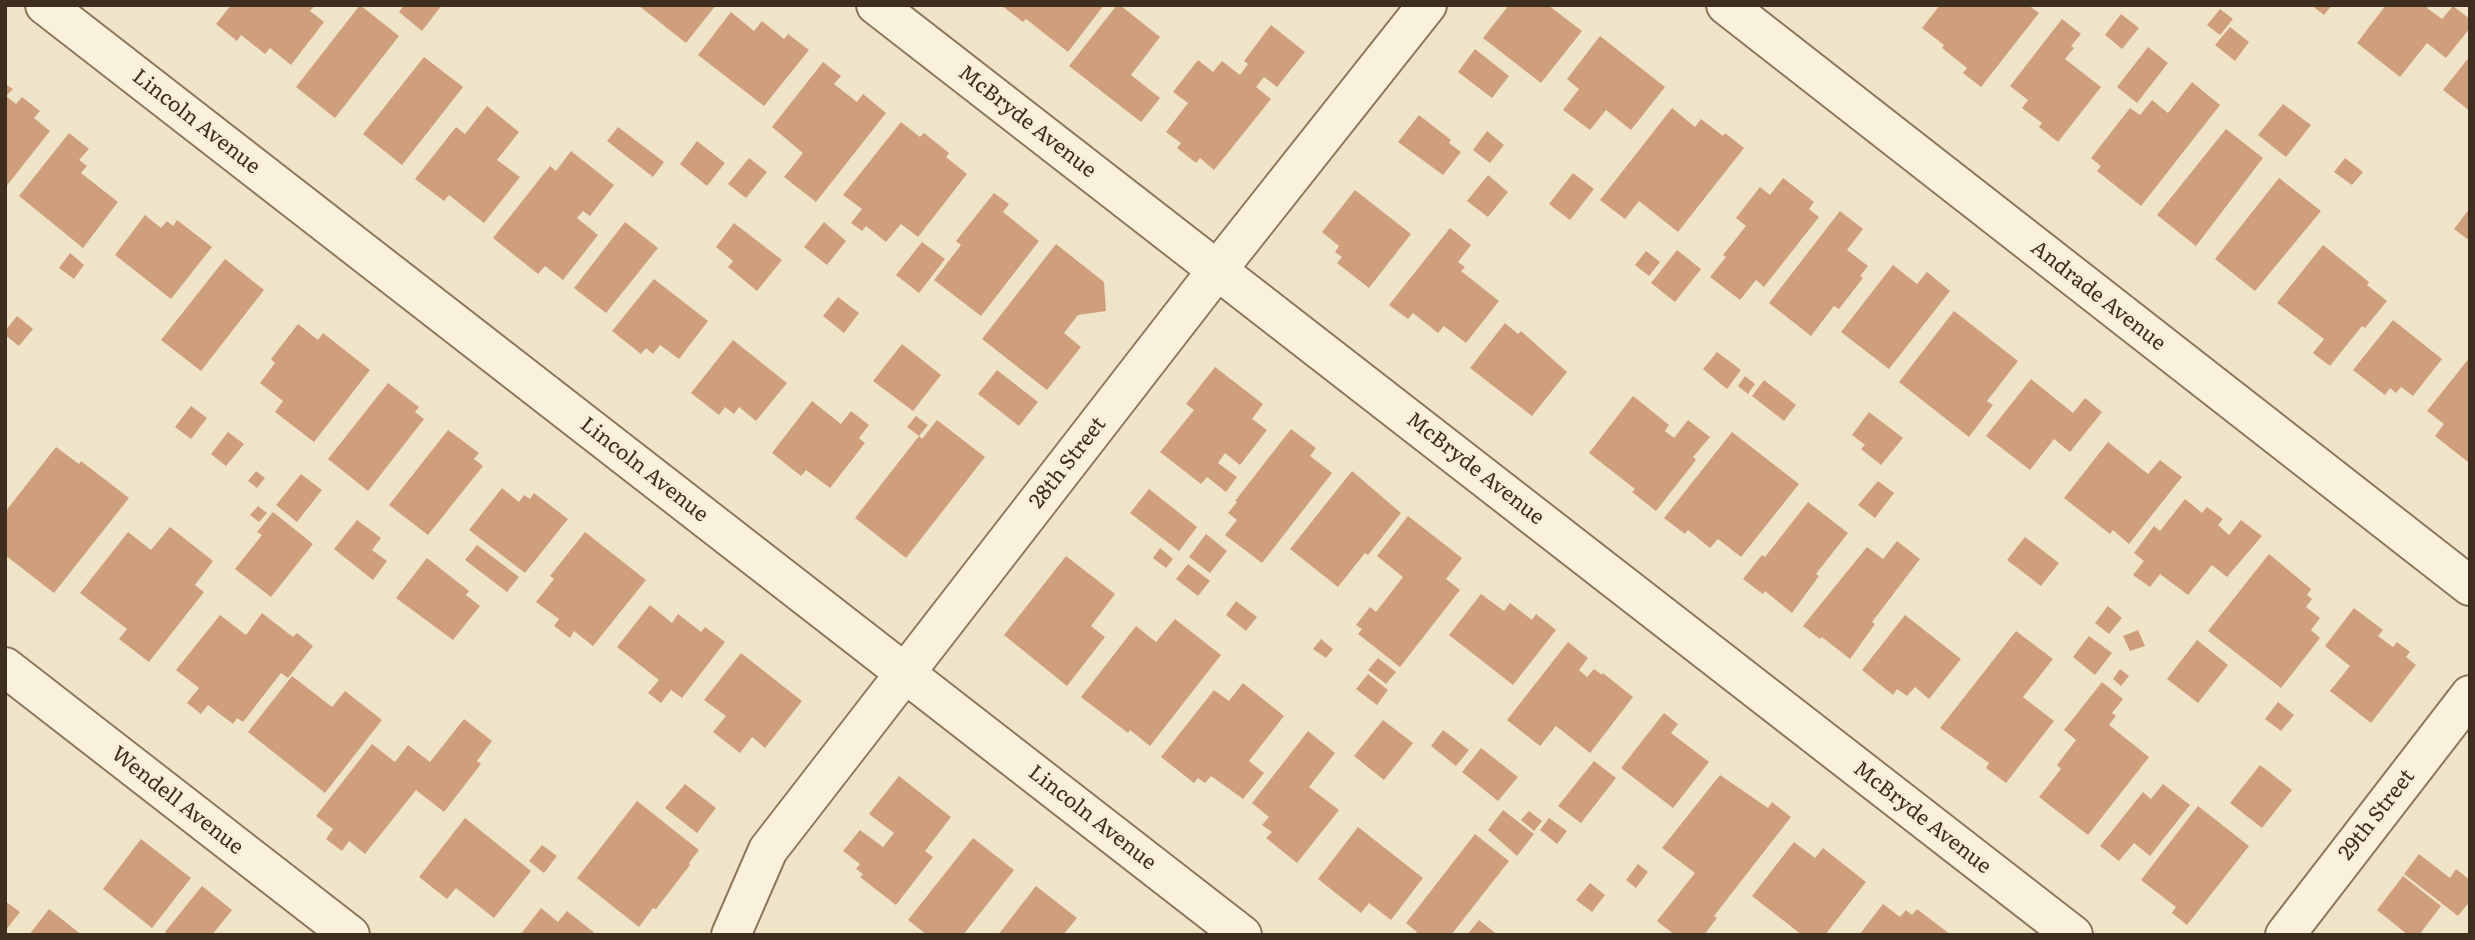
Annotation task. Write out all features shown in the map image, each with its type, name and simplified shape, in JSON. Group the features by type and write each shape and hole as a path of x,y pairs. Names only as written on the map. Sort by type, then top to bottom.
{"street":[{"name":"Lincoln Avenue","path":"45,5 1242,935"},
{"name":"McBryde Avenue","path":"876,5 2073,935"},
{"name":"28th Street","path":"731,935 768,850 1218,269 1427,5"},
{"name":"Andrade Avenue","path":"1726,5 2470,586"},
{"name":"Wendell Avenue","path":"5,667 350,935"},
{"name":"29th Street","path":"2285,935 2470,695"}],"building":[{"path":"231,5 315,5 310,11 324,22 291,65 270,48 265,54 241,35 237,41 216,24"},
{"path":"360,5 399,36 335,118 296,87"},
{"path":"404,5 442,5 422,31 399,12"},
{"path":"638,5 716,5 686,43"},
{"path":"1001,5 1104,5 1068,52 1026,19 1023,22"},
{"path":"1117,5 1160,37 1131,75 1160,98 1141,122 1069,66"},
{"path":"1509,5 1548,5 1582,31 1541,83 1483,38"},
{"path":"1940,5 2028,5 2039,13 1981,87 1963,73 1967,68 1942,48 1944,45 1922,28"},
{"path":"2311,5 2332,5 2324,15"},
{"path":"2386,5 2429,5 2427,8 2442,19 2453,6 2470,19 2470,28 2446,58 2427,43 2400,77 2357,43"},
{"path":"2220,9 2233,19 2220,35 2207,25"},
{"path":"731,12 754,31 762,21 784,39 788,34 809,50 764,106 698,55"},
{"path":"2121,14 2139,28 2122,49 2105,35"},
{"path":"2062,19 2081,34 2065,59 2101,87 2058,142 2039,127 2042,123 2022,108 2028,100 2010,86"},
{"path":"1271,25 1305,52 1277,87 1264,77 1256,87 1271,99 1214,170 1200,158 1196,163 1177,148 1181,143 1166,132 1188,103 1173,92 1198,60 1213,72 1222,61 1240,75 1248,64 1244,61"},
{"path":"2230,27 2249,42 2235,61 2215,45"},
{"path":"1600,36 1665,87 1631,130 1606,110 1590,130 1563,110 1579,89 1567,79"},
{"path":"2148,47 2168,63 2137,103 2117,87"},
{"path":"1475,49 1509,76 1492,98 1458,72"},
{"path":"2470,56 2470,111 2443,90"},
{"path":"424,57 463,87 402,165 363,134"},
{"path":"823,62 841,76 834,84 857,102 863,94 886,113 816,202 784,177 803,153 772,127"},
{"path":"2192,82 2220,105 2141,206 2097,171 2101,166 2091,158 2130,108 2140,115 2152,100 2168,113"},
{"path":"5,84 13,89 6,96 16,104 22,97 40,111 34,118 50,131 5,188"},
{"path":"2283,104 2311,125 2286,157 2258,135"},
{"path":"487,106 519,132 497,160 520,177 484,223 449,195 444,201 415,179 456,127 465,134"},
{"path":"1672,108 1695,127 1701,119 1744,148 1678,232 1639,201 1625,219 1600,200"},
{"path":"1419,115 1451,140 1449,143 1461,152 1443,175 1398,142"},
{"path":"901,122 920,137 924,133 949,153 946,157 967,174 918,237 901,224 886,242 866,226 862,231 851,223 862,209 843,195"},
{"path":"618,127 664,162 653,177 607,141"},
{"path":"2226,129 2263,158 2196,246 2157,215"},
{"path":"1487,131 1504,145 1490,163 1473,150"},
{"path":"69,133 89,149 79,160 87,166 81,173 118,202 83,248 19,196"},
{"path":"697,141 725,163 707,186 680,164"},
{"path":"571,151 614,185 590,216 583,211 577,218 598,235 563,280 545,266 538,274 493,238 550,166 556,171"},
{"path":"749,158 767,172 746,198 728,184"},
{"path":"2345,158 2363,172 2352,185 2334,172"},
{"path":"1573,173 1594,189 1570,220 1549,204"},
{"path":"1488,175 1508,192 1488,217 1467,201"},
{"path":"1783,178 1814,202 1809,209 1819,217 1764,287 1756,280 1740,300 1710,277 1746,226 1736,218 1760,187 1770,195"},
{"path":"2279,178 2321,211 2255,291 2215,259"},
{"path":"1355,190 1411,234 1369,288 1337,263 1342,257 1335,252 1339,246 1322,232"},
{"path":"994,193 1009,204 1003,212 1039,241 981,316 934,280 961,245 956,241"},
{"path":"2470,208 2470,241 2454,229"},
{"path":"1840,211 1863,229 1847,250 1868,266 1860,276 1863,278 1839,309 1834,306 1811,336 1769,303"},
{"path":"145,215 161,228 167,221 173,226 177,220 212,247 171,299 115,255"},
{"path":"625,222 658,248 606,313 574,288"},
{"path":"824,222 846,241 827,265 804,247"},
{"path":"734,223 782,260 757,291 728,267 733,261 716,247"},
{"path":"1450,228 1471,245 1458,262 1465,267 1461,271 1499,301 1466,343 1444,326 1438,333 1413,313 1408,319 1389,305"},
{"path":"922,242 945,259 919,293 896,275"},
{"path":"1056,244 1104,282 1106,311 1078,315 1064,333 1081,347 1047,390 982,339"},
{"path":"2323,245 2369,282 2367,285 2387,301 2365,328 2362,326 2330,366 2313,353 2324,339 2277,303"},
{"path":"1677,250 1701,269 1675,302 1651,283"},
{"path":"1646,251 1660,262 1649,276 1635,265"},
{"path":"70,253 84,265 74,279 59,268"},
{"path":"225,259 264,290 201,371 161,340"},
{"path":"1893,265 1917,284 1927,272 1950,291 1889,369 1841,332"},
{"path":"654,279 708,321 679,359 660,345 653,354 646,348 641,354 612,331"},
{"path":"838,297 859,313 844,333 823,316"},
{"path":"1954,311 2018,361 1987,401 1993,405 1969,437 1899,382"},
{"path":"17,316 33,329 19,346 5,335 5,331"},
{"path":"2393,320 2442,359 2413,396 2401,387 2396,393 2390,388 2385,395 2353,370"},
{"path":"1505,323 1518,334 1521,331 1567,372 1532,416 1470,368"},
{"path":"298,324 318,340 323,333 370,370 314,442 275,412 283,401 260,383 275,363 271,359"},
{"path":"733,340 787,383 756,421 739,407 734,414 725,407 719,415 691,393"},
{"path":"902,344 941,375 913,411 873,381"},
{"path":"1717,352 1741,370 1727,389 1703,369"},
{"path":"2470,357 2468,462 2435,436 2444,424 2427,411"},
{"path":"1215,367 1263,404 1252,419 1267,430 1240,465 1225,453 1218,463 1237,477 1226,492 1207,477 1201,484 1160,452 1194,410 1186,404"},
{"path":"997,370 1038,402 1019,426 978,394"},
{"path":"1745,376 1755,384 1748,394 1738,386"},
{"path":"2031,379 2073,413 2085,398 2102,412 2070,452 2054,439 2030,470 1986,436"},
{"path":"1764,380 1796,405 1784,421 1752,396"},
{"path":"388,383 419,407 415,412 424,419 368,491 328,459"},
{"path":"1633,396 1669,425 1665,431 1674,438 1688,420 1710,437 1693,457 1696,460 1656,511 1632,492 1635,489 1589,453"},
{"path":"812,401 841,424 851,411 869,425 859,438 865,443 830,488 806,470 801,476 772,453"},
{"path":"191,406 207,418 191,439 175,427"},
{"path":"1869,412 1903,438 1881,465 1861,449 1865,445 1852,435"},
{"path":"916,416 928,425 919,436 907,427"},
{"path":"937,420 985,457 906,558 855,518 919,436 922,439"},
{"path":"1291,429 1316,448 1310,456 1332,473 1262,563 1225,535 1237,520 1228,513"},
{"path":"448,430 479,453 474,459 483,466 428,535 389,505"},
{"path":"228,432 244,444 226,466 211,454"},
{"path":"1732,432 1799,484 1741,557 1718,539 1710,548 1688,530 1685,534 1664,518"},
{"path":"2108,442 2148,474 2160,460 2182,477 2129,544 2113,530 2110,534 2064,498"},
{"path":"56,447 79,464 81,461 129,498 54,593 5,555 5,512"},
{"path":"256,471 265,478 257,488 248,481"},
{"path":"1352,471 1401,513 1338,587 1290,549"},
{"path":"301,474 322,490 297,522 276,505"},
{"path":"1878,481 1894,493 1875,518 1858,505"},
{"path":"502,488 519,502 524,495 530,499 534,493 568,519 525,573 469,530"},
{"path":"1149,489 1197,527 1179,551 1130,513"},
{"path":"2185,499 2202,513 2207,507 2223,519 2218,525 2229,535 2241,520 2262,536 2227,577 2212,565 2188,595 2160,574 2150,587 2133,575 2144,561 2134,553 2154,526 2160,531"},
{"path":"1808,502 1848,533 1816,574 1819,576 1792,613 1765,591 1763,594 1743,579 1762,555 1765,557"},
{"path":"258,506 267,513 259,522 250,515"},
{"path":"273,512 313,544 271,597 235,569 262,535 257,532"},
{"path":"1408,516 1462,558 1446,579 1460,590 1400,667 1358,634 1362,629 1356,625 1370,607 1376,612 1403,577 1377,556"},
{"path":"357,520 381,538 372,550 387,561 373,580 334,549"},
{"path":"170,527 213,561 195,585 204,592 149,662 119,639 127,629 80,593 128,532 151,550"},
{"path":"585,532 646,580 593,646 574,631 570,638 554,626 559,619 536,602 554,579 550,576"},
{"path":"1206,534 1227,551 1210,573 1189,557"},
{"path":"2025,537 2059,563 2041,586 2007,560"},
{"path":"1897,541 1920,559 1872,622 1875,624 1850,659 1803,626 1867,547 1883,559"},
{"path":"477,545 519,577 507,592 465,560"},
{"path":"1160,548 1173,559 1166,568 1153,558"},
{"path":"2269,554 2311,589 2307,595 2312,599 2306,607 2320,618 2311,630 2320,638 2281,688 2208,631"},
{"path":"1066,556 1115,594 1091,626 1105,637 1067,686 1004,635"},
{"path":"427,558 469,591 466,595 480,606 453,640 396,598"},
{"path":"1188,564 1210,581 1198,596 1176,579"},
{"path":"1481,594 1504,611 1510,603 1532,620 1536,614 1556,630 1513,685 1449,635"},
{"path":"1236,601 1257,617 1246,631 1226,615"},
{"path":"650,605 672,623 678,614 701,632 705,627 725,642 682,698 671,690 661,703 648,693 659,680 617,647"},
{"path":"2108,606 2122,618 2109,634 2095,623"},
{"path":"2354,608 2383,630 2378,636 2393,647 2397,642 2410,652 2406,657 2416,665 2371,723 2330,691 2350,666 2325,646"},
{"path":"262,613 293,637 297,633 313,646 288,678 281,673 243,722 237,718 233,724 208,705 201,714 187,703 199,688 176,670 220,615 246,635"},
{"path":"1905,615 1961,659 1929,699 1915,687 1907,696 1897,689 1893,695 1862,670"},
{"path":"1175,619 1221,655 1150,746 1130,730 1128,733 1081,697 1136,626 1156,642"},
{"path":"2138,630 2145,646 2130,651 2123,636"},
{"path":"2016,631 2053,659 2023,697 2054,721 2006,783 1986,768 1989,763 1940,728"},
{"path":"2089,636 2112,653 2095,675 2073,657"},
{"path":"1321,639 1333,649 1326,658 1313,649"},
{"path":"2197,640 2228,665 2198,703 2167,679"},
{"path":"1568,642 1588,658 1579,670 1587,677 1594,669 1633,697 1590,753 1556,726 1540,746 1507,720"},
{"path":"741,653 802,701 765,748 752,737 740,753 713,732 726,716 704,700"},
{"path":"1378,658 1396,672 1386,684 1368,670"},
{"path":"2120,669 2129,676 2121,686 2113,679"},
{"path":"1368,674 1388,690 1377,705 1356,689"},
{"path":"292,676 332,707 345,691 382,720 325,793 248,732"},
{"path":"2102,682 2123,699 2112,713 2116,716 2109,725 2149,757 2088,835 2039,797 2061,769 2057,765 2076,740 2064,730"},
{"path":"1243,683 1284,716 1249,761 1264,773 1243,799 1211,776 1205,783 1198,778 1194,783 1161,757 1214,690 1229,701"},
{"path":"2278,702 2294,715 2281,731 2265,719"},
{"path":"1664,713 1678,724 1671,733 1709,762 1673,808 1621,768"},
{"path":"464,719 492,741 477,761 481,764 444,812 416,790 365,854 349,841 342,851 326,839 333,829 316,816 372,744 395,762 408,745 430,762"},
{"path":"1383,720 1413,743 1384,780 1354,756"},
{"path":"1443,730 1469,750 1456,766 1431,746"},
{"path":"1308,731 1335,753 1309,787 1339,810 1297,863 1266,838 1272,832 1262,825 1269,817 1252,803"},
{"path":"1481,748 1518,777 1498,801 1462,772"},
{"path":"1594,761 1616,778 1581,823 1558,806"},
{"path":"2260,765 2292,790 2262,828 2230,803"},
{"path":"1720,775 1768,808 1772,802 1791,817 1714,916 1717,918 1704,935 1675,935 1657,921 1695,873 1662,848"},
{"path":"899,776 951,817 925,851 933,857 896,905 860,877 863,874 856,869 860,864 843,851 860,830 883,847 894,833 869,814"},
{"path":"685,784 716,808 697,833 665,808"},
{"path":"2163,784 2190,805 2150,856 2134,843 2119,861 2100,846 2143,792 2151,799"},
{"path":"637,801 699,850 656,909 653,908 639,927 577,878"},
{"path":"2198,806 2249,846 2187,925 2172,913 2176,907 2141,880"},
{"path":"1503,810 1534,834 1517,856 1488,830"},
{"path":"1529,811 1542,821 1534,831 1521,820"},
{"path":"465,818 531,871 494,918 456,888 447,899 419,877"},
{"path":"1549,818 1567,831 1557,844 1540,830"},
{"path":"1358,827 1423,878 1391,920 1369,903 1361,913 1318,879"},
{"path":"1475,834 1509,861 1451,935 1415,935 1417,932 1406,923"},
{"path":"973,838 1014,870 963,935 927,935 908,920"},
{"path":"141,839 191,878 152,928 103,889"},
{"path":"1794,842 1815,858 1823,848 1866,882 1825,935 1802,935 1752,896"},
{"path":"542,845 557,856 544,873 529,861"},
{"path":"2419,854 2450,878 2456,869 2470,880 2470,901 2458,916 2404,874"},
{"path":"1638,864 1648,872 1636,888 1626,880"},
{"path":"2403,876 2441,906 2419,935 2408,935 2377,910"},
{"path":"1590,883 1605,895 1592,912 1576,900"},
{"path":"202,886 232,910 212,935 169,935 165,932"},
{"path":"1036,886 1077,918 1063,935 998,935"},
{"path":"5,901 20,912 5,931"},
{"path":"1883,904 1900,917 1906,910 1912,915 1917,909 1951,935 1859,935"},
{"path":"541,908 558,922 567,911 597,935 520,935"},
{"path":"49,909 82,935 29,935"},
{"path":"1479,920 1498,935 1467,935"}]}
